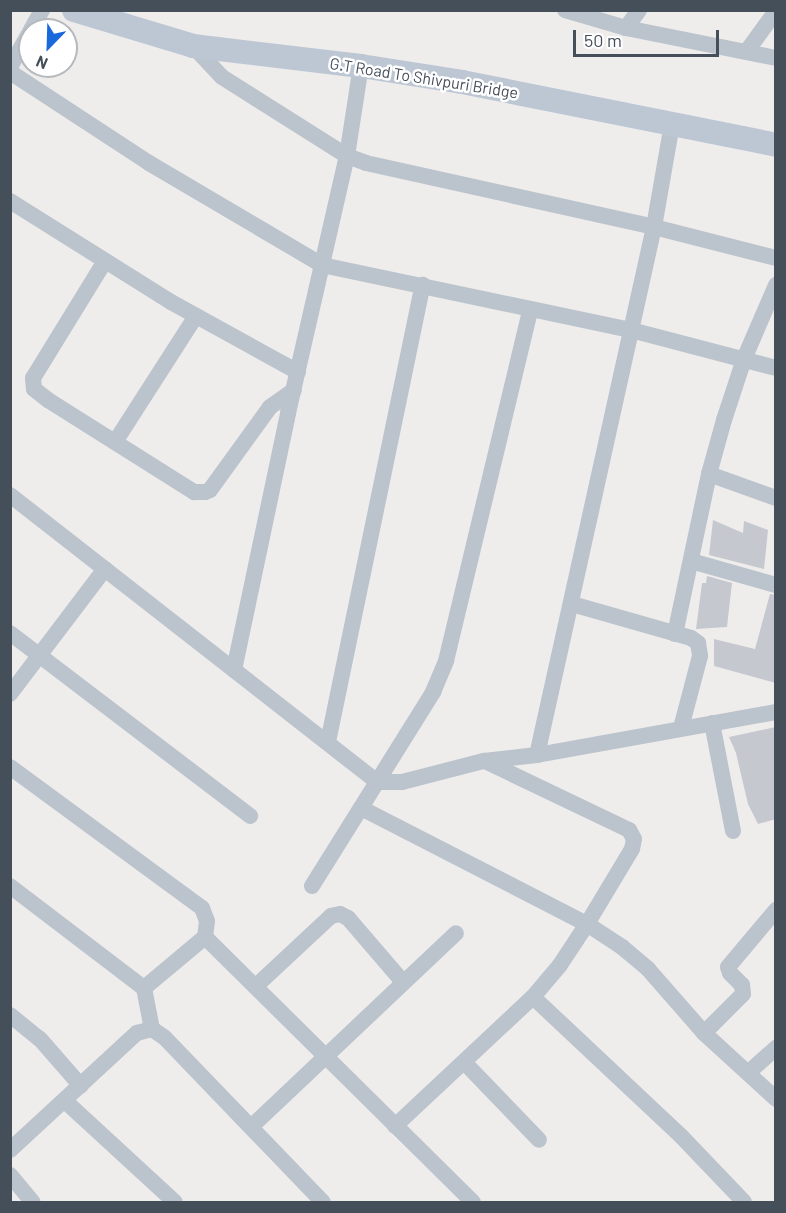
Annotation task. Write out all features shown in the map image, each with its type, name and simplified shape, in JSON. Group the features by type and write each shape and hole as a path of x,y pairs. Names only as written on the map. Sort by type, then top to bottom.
{"street":[{"name":"G.T Road To Shivpuri Bridge","path":"74,10 193,46 361,66 462,82 776,145"},
{"path":"565,10 626,28 776,58"},
{"path":"626,28 639,10"},
{"path":"747,51 776,10"},
{"path":"193,46 222,77 347,156 382,168 654,227 776,258"},
{"path":"10,67 18,53"},
{"path":"234,670 347,156 361,66"},
{"path":"10,72 149,163 322,266 423,285 530,310 631,330 776,368"},
{"path":"537,755 573,604 654,227 672,124"},
{"path":"12,206 196,316 298,372"},
{"path":"105,261 32,384 48,400 194,492 205,492 210,490 270,407 294,390"},
{"path":"328,741 423,285"},
{"path":"675,634 709,474 744,359 776,285"},
{"path":"312,886 432,693 447,661 530,310"},
{"path":"115,442 196,316"},
{"path":"709,474 776,498"},
{"path":"10,495 378,782 402,782 484,761 537,755 776,712"},
{"path":"691,561 776,585"},
{"path":"10,694 105,569"},
{"path":"573,604 698,643 700,656 681,728"},
{"path":"10,633 250,816"},
{"path":"712,723 734,831"},
{"path":"395,1126 533,997 560,965 632,849 634,838 629,830 484,761"},
{"path":"10,767 202,908 207,921 205,937 144,988"},
{"path":"361,808 587,924 622,946 648,969 704,1033 776,1099"},
{"path":"10,886 144,988 152,1029 164,1037 323,1203"},
{"path":"704,1033 743,994 742,985 728,968 731,961 776,910"},
{"path":"256,986 331,916 340,914 348,918 403,982"},
{"path":"251,1127 456,933"},
{"path":"205,937 473,1203"},
{"path":"533,997 681,1136 744,1203"},
{"path":"10,1015 40,1039 81,1086"},
{"path":"10,1150 136,1033 152,1029"},
{"path":"748,1073 776,1048"},
{"path":"464,1062 539,1140"},
{"path":"65,1101 175,1203"},
{"path":"10,1175 33,1203"}],"building":[{"path":"713,520 743,533 744,521 768,530 764,569 709,555"},
{"path":"707,576 732,583 727,627 696,629 702,583 706,583"},
{"path":"770,594 776,595 776,683 714,666 714,639 755,649"},
{"path":"776,727 776,819 758,824 748,804 736,753 729,737"}]}
